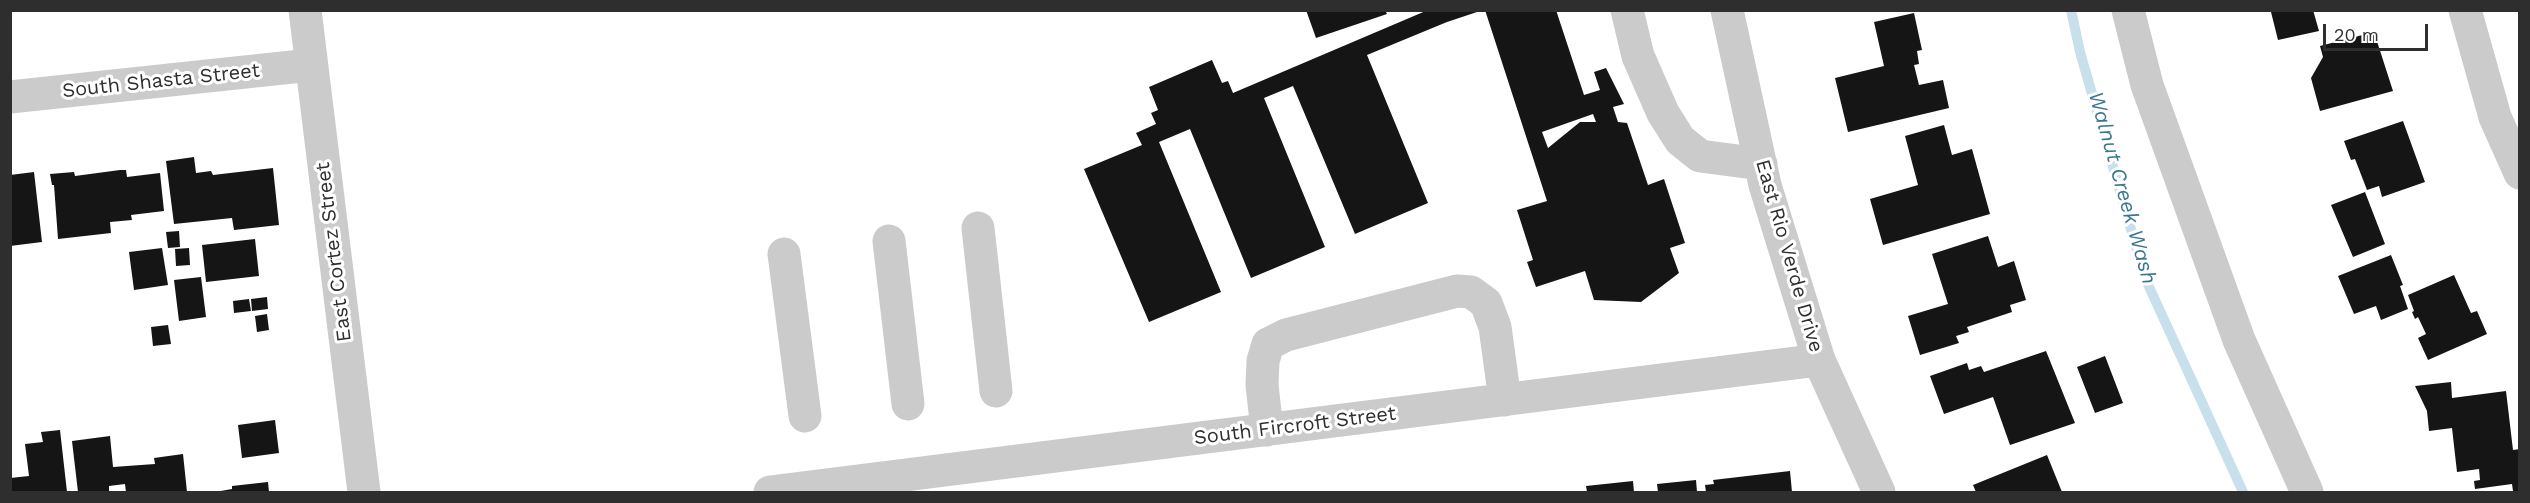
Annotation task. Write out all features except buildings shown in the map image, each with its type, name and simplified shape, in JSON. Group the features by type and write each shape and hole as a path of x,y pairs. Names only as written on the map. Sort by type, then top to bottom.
{"street":[{"name":"East Cortez Street","path":"305,10 364,492"},
{"path":"1627,10 1638,56 1663,113 1680,140 1700,156 1761,164"},
{"name":"East Rio Verde Drive","path":"1727,10 1766,185 1819,360 1879,492"},
{"path":"2128,10 2147,85 2239,340 2307,492"},
{"path":"2465,10 2507,115 2520,173"},
{"name":"South Shasta Street","path":"10,97 311,64"},
{"path":"978,228 996,391"},
{"path":"889,241 908,404"},
{"path":"784,254 805,416"},
{"path":"1267,430 1262,385 1263,361 1268,344 1286,335 1456,291 1471,292 1486,303 1495,327 1505,400"},
{"name":"South Fircroft Street","path":"771,492 1819,360"}],"waterway":[{"name":"Walnut Creek Wash","path":"2071,10 2080,52 2145,278 2243,492"}]}
